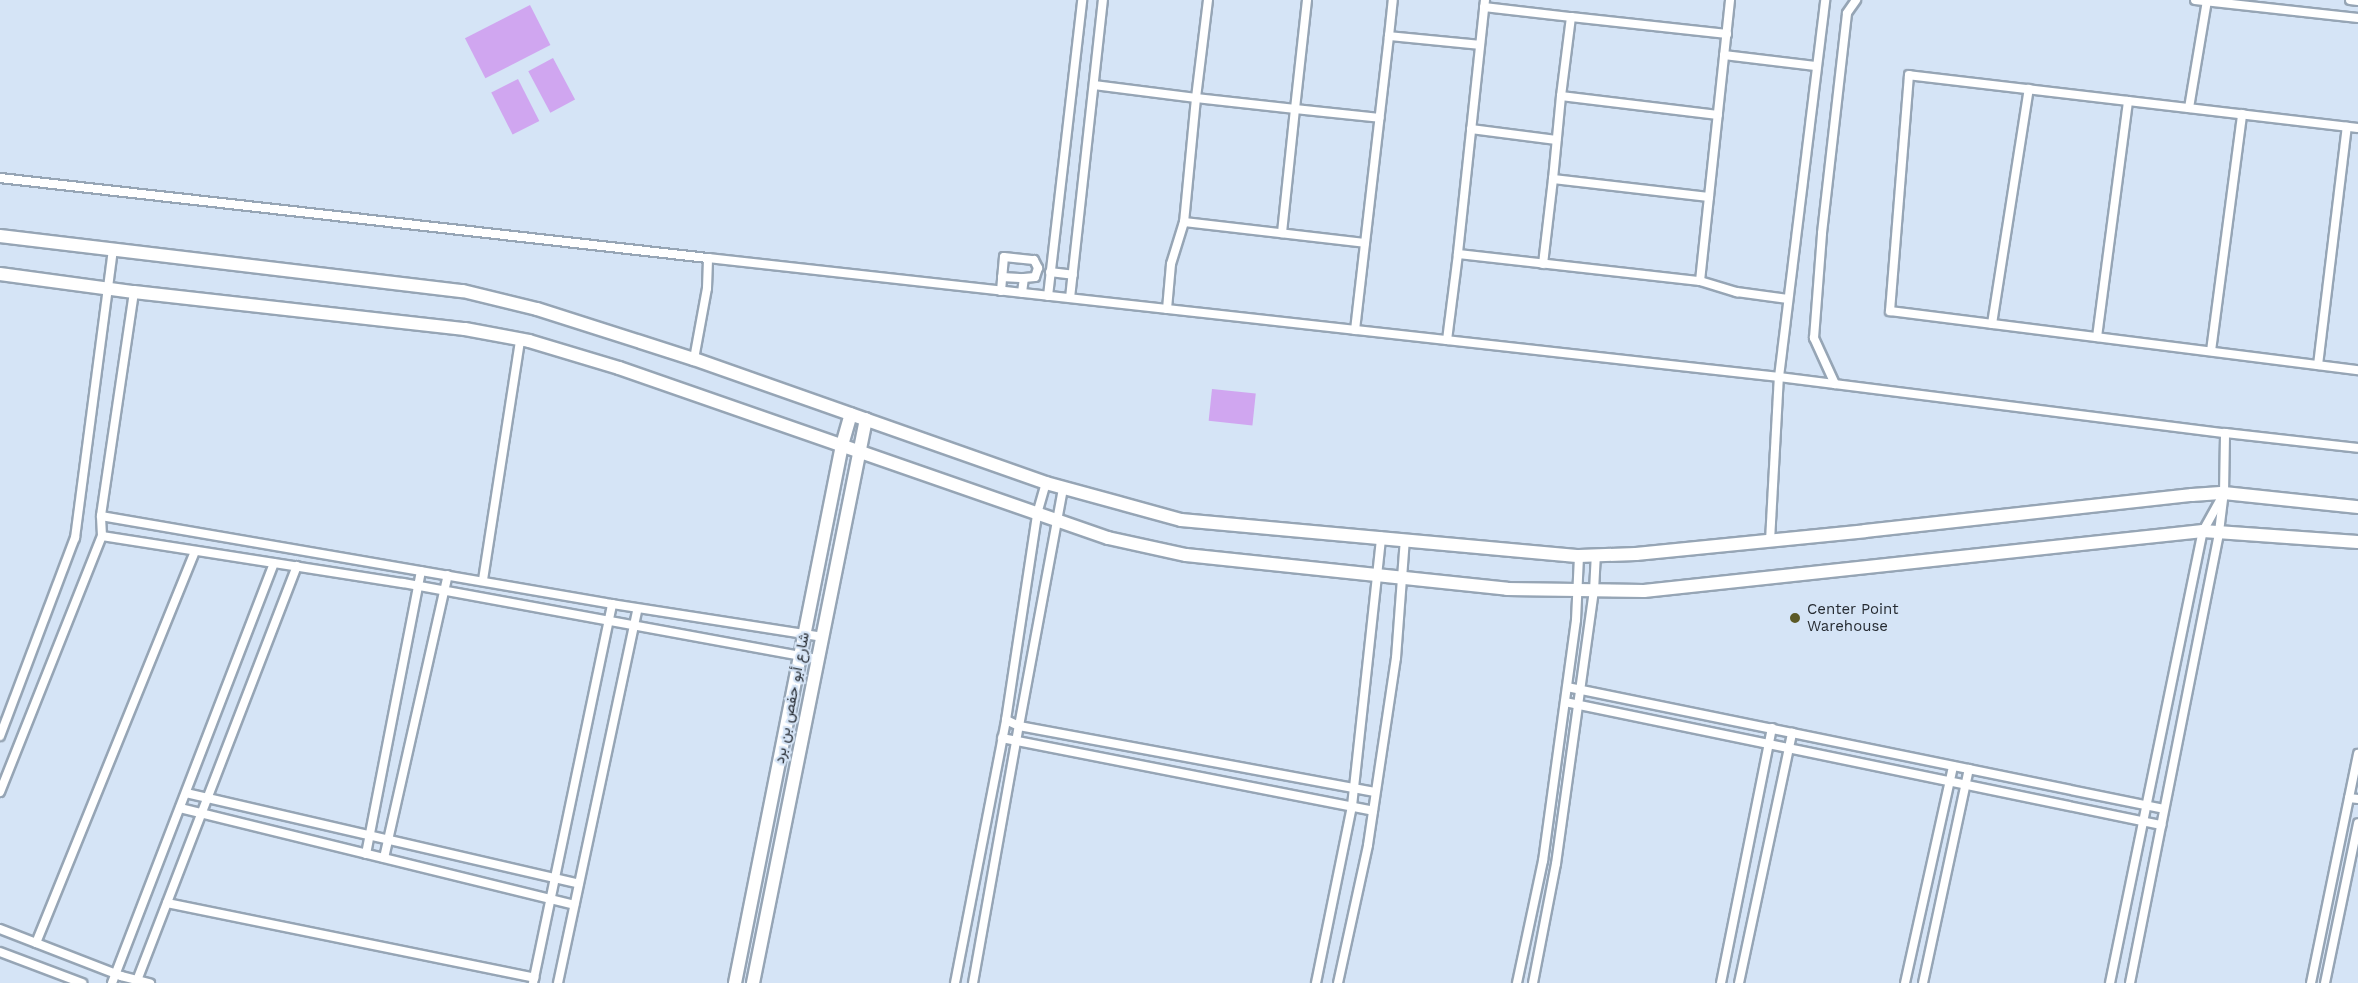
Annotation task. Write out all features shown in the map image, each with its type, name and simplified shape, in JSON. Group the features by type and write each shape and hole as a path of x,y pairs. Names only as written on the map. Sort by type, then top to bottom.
{"main road":[{"path":"0,236 464,291 537,309 694,359 1046,483 1181,520 1580,556 1770,541 2224,494 2358,507"},
{"path":"0,274 134,292 465,329 520,340 620,368 1108,538 1186,555 1507,589 1644,591 2203,531 2358,542"},
{"name":"شارع أبو حفص بن برد","path":"735,983 842,445 851,414"},
{"name":"شارع أبو حفص بن برد","path":"753,983 866,419"}],"street":[{"path":"1047,296 1082,0"},
{"path":"1070,298 1103,0"},
{"path":"1167,309 1171,264 1184,222 1208,0"},
{"path":"1281,233 1307,0"},
{"path":"1355,330 1393,0"},
{"path":"1700,281 1730,0"},
{"path":"1770,541 1779,377 1815,66 1825,0"},
{"path":"1835,384 1814,338 1822,233 1847,12 1856,0"},
{"path":"2195,0 2358,18"},
{"path":"2350,0 2358,1"},
{"path":"2189,108 2207,1"},
{"path":"1446,340 1458,254 1484,3 1571,17 1727,34"},
{"path":"1543,264 1571,17"},
{"path":"1389,36 1480,45"},
{"path":"1724,55 1815,66"},
{"path":"2358,128 1909,75 1890,311 2358,370"},
{"path":"1094,85 1380,118"},
{"path":"1992,324 2029,89"},
{"path":"1561,96 1718,115"},
{"path":"2097,337 2128,101"},
{"path":"2211,351 2242,114"},
{"path":"2318,365 2348,127"},
{"path":"1471,129 1556,140"},
{"path":"0,178 1779,377 2358,448"},
{"path":"1552,179 1709,197"},
{"path":"1184,222 1365,243"},
{"path":"0,736 75,538 110,288 113,248"},
{"path":"1458,254 1700,281 1737,292 1788,299"},
{"path":"1001,291 1002,277 1004,257 1034,260 1038,268 1035,277 1002,277"},
{"path":"694,359 707,288 708,258"},
{"path":"1050,272 1073,275"},
{"path":"1022,293 1024,278"},
{"path":"0,792 102,536 102,516 134,292"},
{"path":"483,580 520,340"},
{"path":"2130,983 2219,532 2224,494 2225,433"},
{"path":"955,983 1006,720 1037,514 1046,483"},
{"path":"973,983 1063,488"},
{"path":"2110,983 2203,531 2224,494"},
{"path":"102,516 483,580 637,610 822,637"},
{"path":"102,536 419,585 818,658"},
{"path":"1316,983 1352,806 1375,575 1381,537"},
{"path":"1338,983 1373,811 1396,658 1405,539"},
{"path":"36,944 195,550"},
{"path":"1533,983 1556,864 1594,591 1596,555"},
{"path":"1517,983 1543,861 1567,687 1580,556"},
{"path":"112,983 274,563"},
{"path":"136,981 297,566"},
{"path":"366,854 421,571"},
{"path":"384,858 448,575"},
{"path":"167,903 534,981 612,604"},
{"path":"558,983 637,610"},
{"path":"1567,687 2164,809"},
{"path":"1565,702 2162,825"},
{"path":"1006,720 1019,726 1375,792"},
{"path":"1721,983 1772,728"},
{"path":"1738,983 1791,733"},
{"path":"1002,738 1373,811"},
{"path":"2311,983 2353,799 2358,754"},
{"path":"1905,983 1953,766"},
{"path":"1923,983 1969,769"},
{"path":"186,793 579,884"},
{"path":"180,808 574,905"},
{"path":"2325,983 2358,823"},
{"path":"0,929 116,974 150,983"},
{"path":"0,952 82,983"}],"shaded area":[{"path":"530,5 550,45 485,78 465,38"},
{"path":"553,58 575,99 550,113 528,71"},
{"path":"518,79 539,121 513,134 491,93"},
{"path":"1212,389 1256,394 1252,425 1209,421"}],"place":[{"name":"Center Point Warehouse","path":"1795,618"}]}
